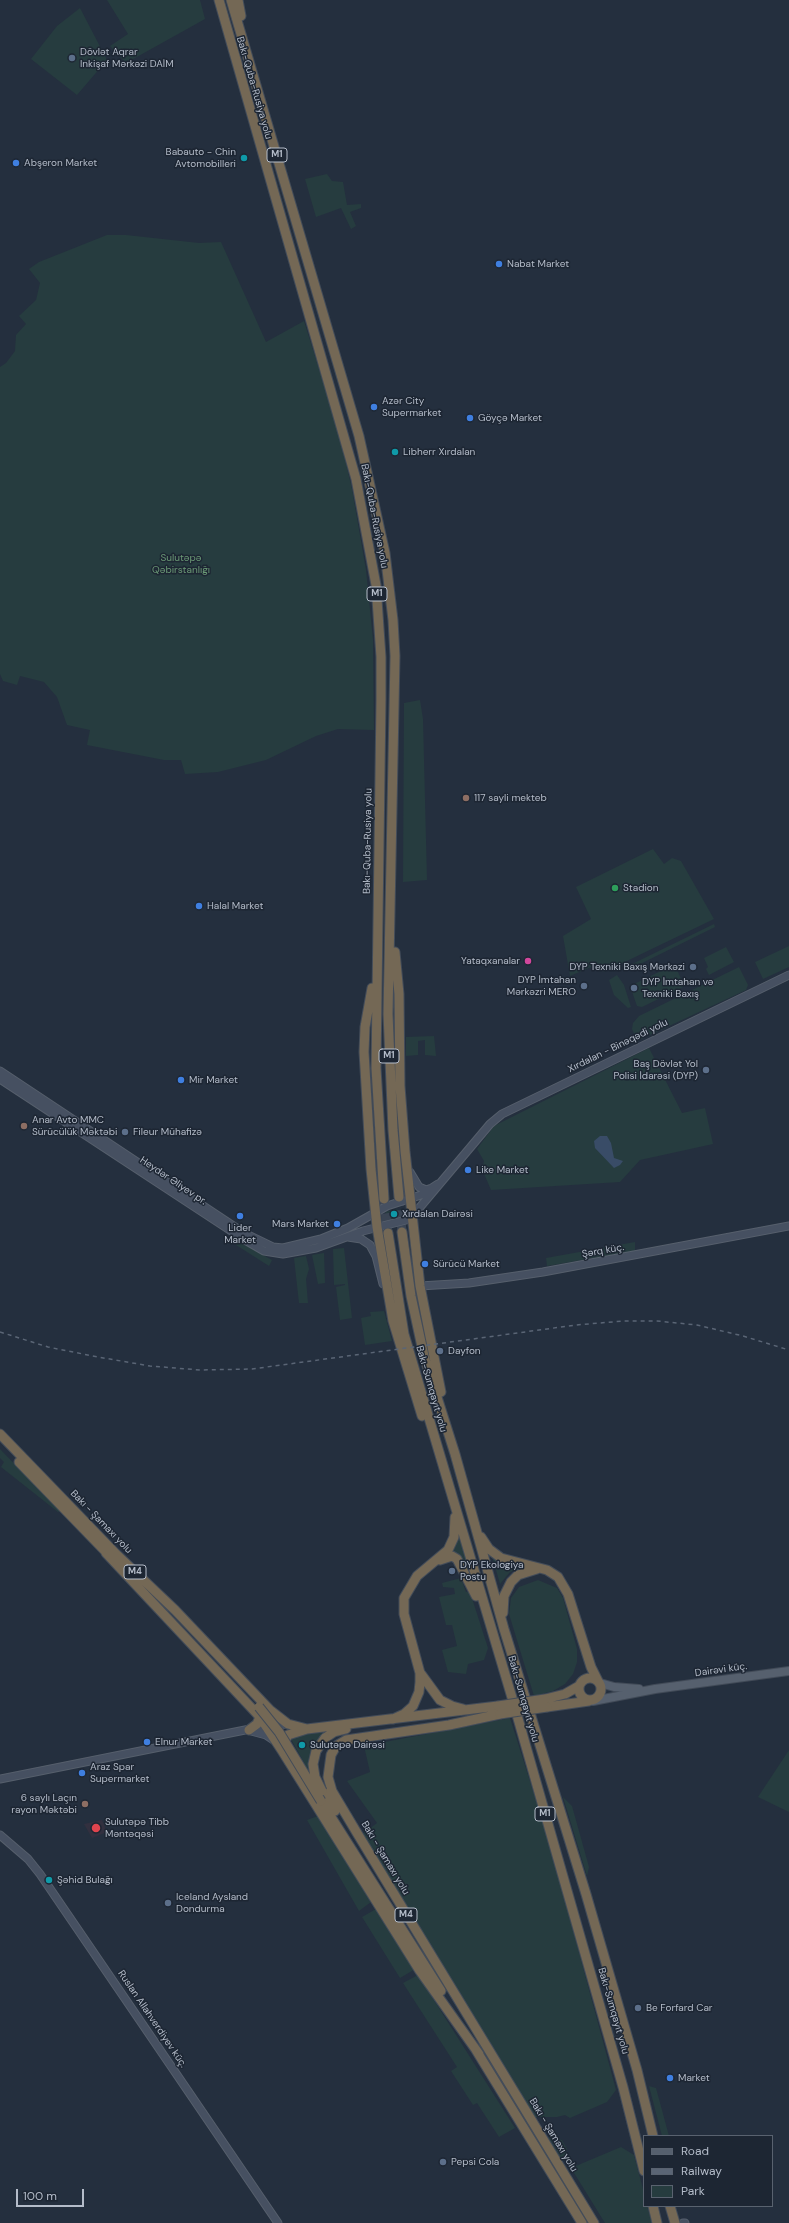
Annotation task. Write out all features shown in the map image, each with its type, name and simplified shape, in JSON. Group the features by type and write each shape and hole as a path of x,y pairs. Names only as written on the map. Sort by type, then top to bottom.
{"highway":[{"path":"212,0 234,56"},
{"name":"Bakı-Quba-Rusiya yolu","path":"219,0 336,404 356,479 372,555 379,620 381,657 376,1068 384,1199"},
{"name":"Bakı-Quba-Rusiya yolu","path":"231,0 358,436 385,553 393,620 395,656 390,915 389,1068 399,1197"},
{"path":"238,0 247,53"},
{"path":"390,915 399,994 400,1079 405,1151 420,1286 432,1354 455,1454"},
{"path":"378,961 364,1035 368,1123 377,1227 393,1321 416,1401 440,1460"},
{"name":"Bakı-Sumqayıt yolu","path":"402,1232 418,1332 455,1454 504,1629 586,1894 637,2070 653,2135"},
{"name":"Bakı-Sumqayıt yolu","path":"388,1233 404,1334 440,1460 495,1641 623,2087 643,2167"},
{"name":"Bakı - Şamaxı yolu","path":"0,1434 115,1553 185,1621 270,1710 288,1724"},
{"name":"Bakı - Şamaxı yolu","path":"0,1442 260,1718 281,1748 420,1971 479,2054"},
{"path":"393,1719 404,1714 412,1706 419,1692 420,1673 404,1614 403,1604 414,1580 448,1550 454,1537 455,1523 451,1494"},
{"path":"292,1766 302,1774 311,1775 322,1767 336,1746 351,1738 449,1725 499,1710 546,1703 592,1701 598,1698 601,1692 599,1682 592,1672 564,1585 552,1572 510,1561 495,1554 482,1540 474,1525"},
{"name":"Bakı - Şamaxı yolu","path":"106,1553 174,1618 275,1725 321,1801 426,1966 582,2223"},
{"path":"436,1561 452,1556 460,1561 495,1641"},
{"path":"504,1629 503,1603 508,1587 518,1575 539,1568"},
{"path":"582,1642 584,1666 580,1684 581,1696 592,1701"},
{"path":"420,1673 440,1700 452,1706 476,1710"},
{"path":"546,1703 565,1694 591,1678 599,1682"},
{"path":"249,1730 257,1724 260,1718 265,1721 270,1720 272,1715 270,1710"},
{"path":"426,1966 398,1915 315,1777 313,1760 316,1751 325,1738 341,1730 453,1717 476,1710"},
{"path":"281,1748 286,1737 293,1732 307,1729 476,1710 499,1710"},
{"path":"288,1724 307,1729"},
{"name":"Bakı - Şamaxı yolu","path":"330,1754 328,1777 335,1797 594,2223"},
{"path":"653,2207 657,2223"},
{"path":"670,2207 675,2223"}],"main road":[{"name":"Xırdalan - Binəqədi yolu","path":"450,1174 490,1124 512,1108 789,974"},
{"name":"Heydər Əliyev pr.","path":"0,1071 257,1240 279,1248 307,1246 358,1223 376,1212"},
{"name":"Heydər Əliyev pr.","path":"0,1079 254,1246 277,1255 377,1227"},
{"path":"405,1151 410,1174 415,1184 422,1189 434,1187"},
{"path":"376,1212 387,1206 411,1200 434,1187 450,1174"},
{"path":"377,1227 403,1222 413,1217 450,1174"},
{"name":"Şərq küç.","path":"420,1286 469,1283 543,1272 789,1226"},
{"path":"346,1236 361,1239 373,1250 393,1321"},
{"name":"Dairəvi küç.","path":"592,1701 655,1689 789,1671"},
{"name":"Dairəvi küç.","path":"599,1682 621,1688 655,1689"},
{"path":"0,1779 224,1736 266,1726 288,1724"},
{"path":"249,1730 266,1735 281,1748"},
{"name":"Ruslan Allahverdiyev küç.","path":"0,1835 17,1849 40,1874 278,2223"}],"shaded area":[{"name":"Sulutəpə Tibb Məntəqəsi","path":"102,1820 107,1832 92,1838 84,1824"}],"green space":[{"path":"107,0 200,0 205,19 126,63 110,46 128,34"},
{"path":"80,8 107,60 77,95 31,59 57,26"},
{"path":"327,174 332,181 343,182 347,205 361,204 361,208 350,212 356,226 351,229 341,208 316,217 305,179"},
{"name":"Sulutəpə Qəbirstanlığı","path":"107,235 126,235 199,243 221,242 266,342 304,321 338,429 352,489 366,570 373,640 374,730 338,729 316,736 266,760 218,772 185,774 181,760 164,760 87,745 90,730 67,725 57,697 44,682 20,676 17,685 3,681 0,674 0,367 6,363 15,351 16,335 26,324 19,316 36,300 40,283 29,269 39,262"},
{"path":"420,700 423,719 427,880 403,882 404,703"},
{"path":"653,849 664,864 672,858 681,861 714,919 604,972 598,964 570,976 563,936 591,919 576,887"},
{"path":"714,924 715,927 628,970 628,966"},
{"path":"789,946 789,967 763,979 755,962"},
{"path":"726,947 734,962 709,975 706,969 708,967 704,958"},
{"path":"739,967 748,985 746,990 637,1041 632,1029 633,1023 639,1016"},
{"path":"667,968 678,972 684,985 683,987 642,1007 637,1006 630,986"},
{"path":"617,975 624,985 631,1007 628,1008 614,995 609,980"},
{"path":"434,1036 436,1056 425,1055 425,1040 418,1041 418,1055 406,1056 406,1037"},
{"path":"649,1048 682,1113 705,1108 713,1144 640,1160 620,1182 491,1190 482,1169 484,1161 477,1149 494,1126"},
{"name":"Xırdalan Dairəsi","path":"395,1209 402,1211 403,1217 390,1221 385,1215 386,1212"},
{"path":"238,1241 272,1260 269,1266 236,1245"},
{"path":"635,1242 635,1251 547,1266 546,1258"},
{"path":"344,1248 352,1318 340,1320 336,1287 345,1284 334,1285 333,1249"},
{"path":"324,1253 325,1283 318,1284 312,1255"},
{"path":"306,1256 309,1269 306,1279 308,1303 299,1303 294,1258"},
{"path":"384,1311 392,1341 365,1345 361,1318 371,1316 370,1312"},
{"path":"0,1449 60,1511 58,1512 1,1467 4,1462 0,1458"},
{"path":"458,1531 474,1585 448,1554"},
{"path":"492,1556 508,1565 521,1568 510,1572 500,1584"},
{"path":"461,1578 466,1592 470,1592 488,1648 484,1660 468,1664 466,1674 448,1672 442,1650 457,1646 452,1625 446,1625 439,1597 455,1594 454,1588 443,1587 442,1583"},
{"path":"538,1580 557,1588 563,1598 577,1649 577,1662 573,1674 565,1684 553,1691 534,1696 509,1614 511,1598 519,1587"},
{"path":"510,1718 549,1841 616,2090 607,2102 570,2118 565,2115 557,2117 535,2117 361,1835 377,1823 347,1781 370,1772 364,1746"},
{"path":"334,1729 322,1737 313,1779 291,1739 301,1734"},
{"path":"789,1750 789,1812 758,1797"},
{"path":"563,1797 572,1806 589,1867 587,1876"},
{"path":"318,1816 371,1902 359,1911 307,1820"},
{"path":"376,1909 415,1969 400,1978 362,1917"},
{"path":"418,1975 515,2128 499,2137 477,2103 473,2105 451,2071 457,2067 403,1983"},
{"path":"649,2086 656,2088 669,2135 662,2135"},
{"path":"548,2137 562,2140 567,2149 563,2161"},
{"path":"621,2147 634,2155 643,2189 643,2207 647,2207 652,2223 605,2223 571,2168"}],"water":[{"path":"600,1136 607,1136 611,1143 614,1158 623,1161 620,1165 614,1168 595,1148 594,1141"}],"tunnel":[{"path":"399,1197 402,1232"},
{"path":"384,1200 388,1233"}],"railway":[{"path":"0,1332 48,1347 98,1357 150,1366 200,1370 252,1369 576,1325 623,1321 657,1321 697,1325 743,1336 789,1350"}],"place":[{"name":"Dövlət Aqrar Inkişaf Mərkəzi DAİM","path":"72,58"},
{"name":"Babauto - Chin Avtomobilleri","path":"244,158"},
{"name":"Abşeron Market","path":"16,163"},
{"name":"Nabat Market","path":"499,264"},
{"name":"Azər City Supermarket","path":"374,407"},
{"name":"Göyçə Market","path":"470,418"},
{"name":"Libherr Xırdalan","path":"395,452"},
{"name":"117 sayli mekteb","path":"466,798"},
{"name":"Stadion","path":"615,888"},
{"name":"Halal Market","path":"199,906"},
{"name":"Yataqxanalar","path":"528,961"},
{"name":"DYP Texniki Baxış Mərkəzi","path":"693,967"},
{"name":"DYP İmtahan Mərkəzri MERO","path":"584,986"},
{"name":"DYP İmtahan və Texniki Baxış","path":"634,988"},
{"name":"Baş Dövlət Yol Polisi İdarəsi (DYP)","path":"706,1070"},
{"name":"Mir Market","path":"181,1080"},
{"name":"Anar Avto MMC Sürücülük Məktəbi","path":"24,1126"},
{"name":"Fileur Mühafizə","path":"125,1132"},
{"name":"Like Market","path":"468,1170"},
{"name":"Xırdalan Dairəsi","path":"394,1214"},
{"name":"Lider Market","path":"240,1216"},
{"name":"Mars Market","path":"337,1224"},
{"name":"Sürücü Market","path":"425,1264"},
{"name":"Dayfon","path":"440,1351"},
{"name":"DYP Ekologiya Postu","path":"452,1571"},
{"name":"Elnur Market","path":"147,1742"},
{"name":"Sulutəpə Dairəsi","path":"302,1745"},
{"name":"Araz Spar Supermarket","path":"82,1773"},
{"name":"6 saylı Laçın rayon Məktəbi","path":"85,1804"},
{"name":"Sulutəpə Tibb Məntəqəsi","path":"96,1828"},
{"name":"Şəhid Bulağı","path":"49,1880"},
{"name":"Iceland Aysland Dondurma","path":"168,1903"},
{"name":"Be Forfard Car","path":"638,2008"},
{"name":"Market","path":"670,2078"},
{"name":"Pepsi Cola","path":"443,2162"}]}
